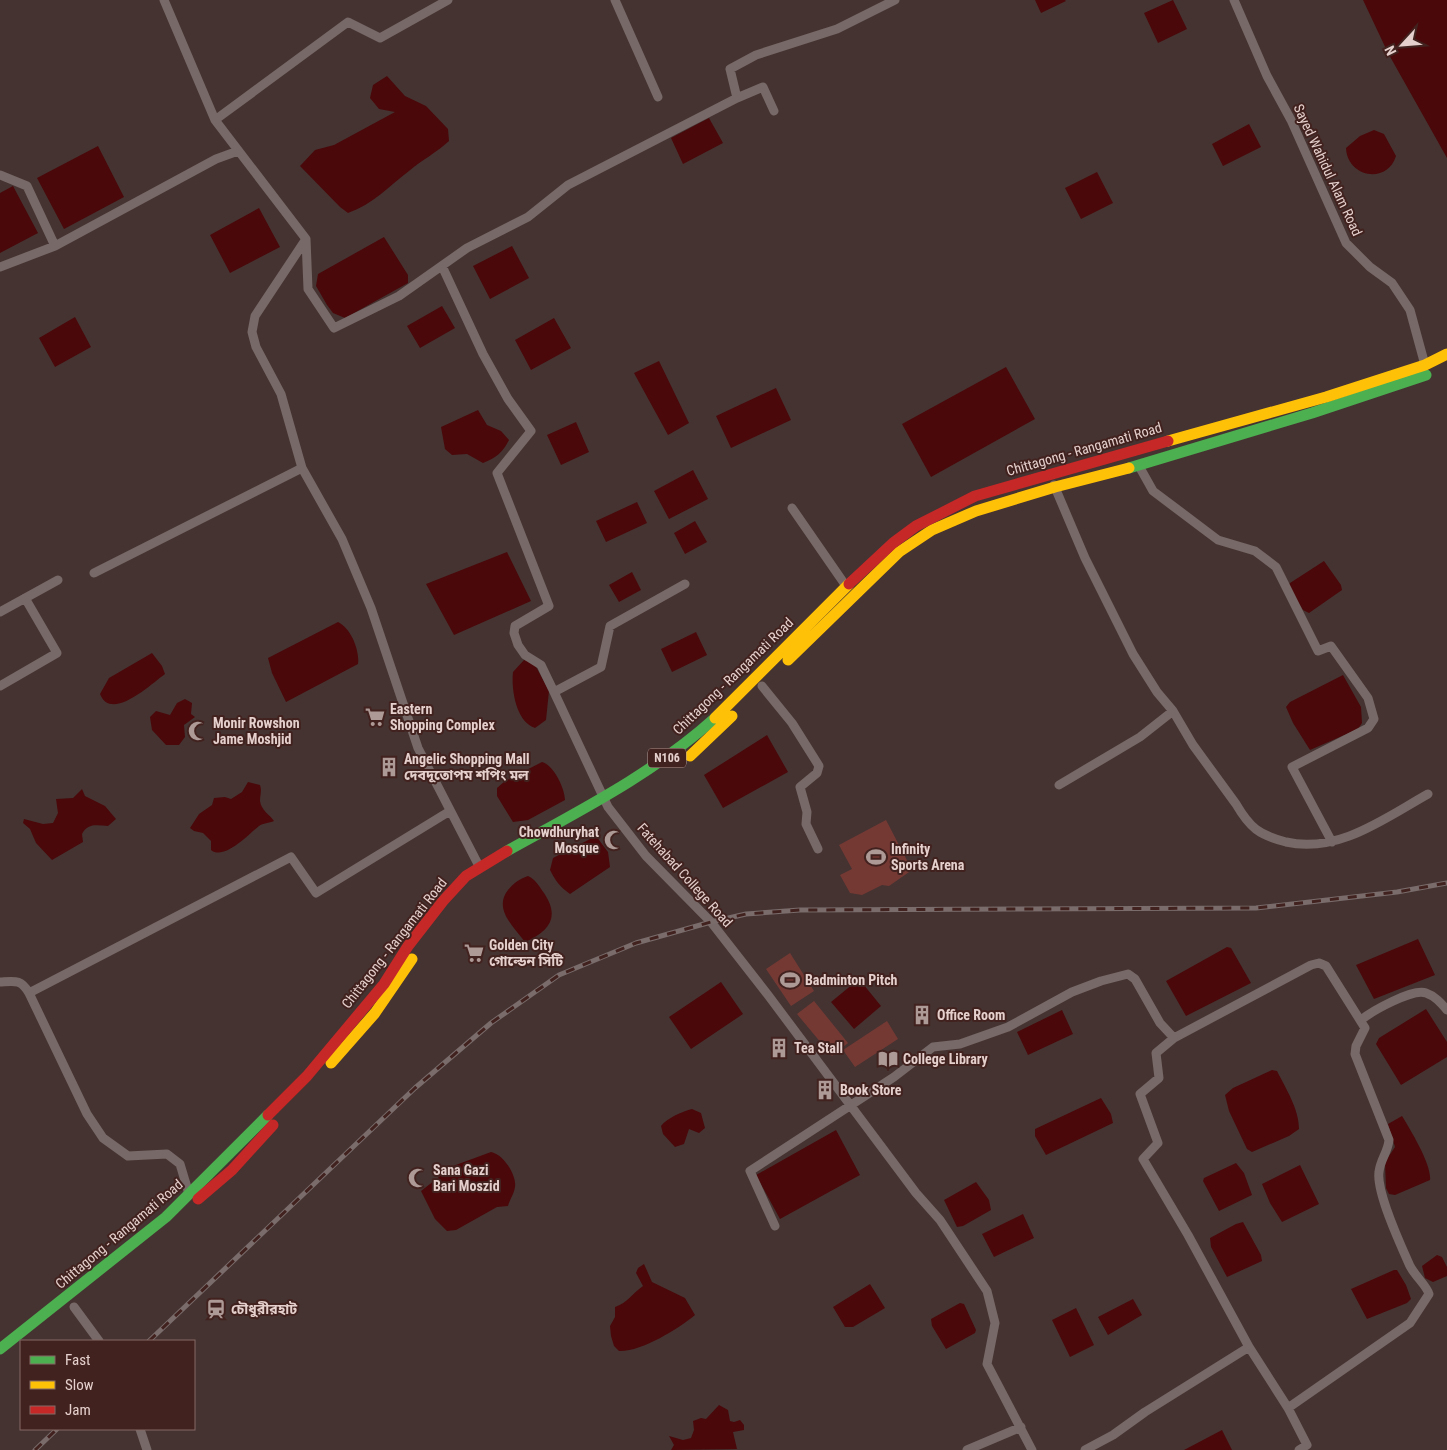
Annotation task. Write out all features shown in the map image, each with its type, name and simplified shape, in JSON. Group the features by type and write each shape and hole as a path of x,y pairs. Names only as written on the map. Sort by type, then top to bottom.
{"highway":[{"name":"Chittagong - Rangamati Road","path":"27,1340 73,1306 232,1170 355,1037 400,980 425,936 464,891 490,871 606,803 684,746 726,709 846,586 893,543 930,525 975,496 1326,397 1424,365 1447,354"},
{"name":"Chittagong - Rangamati Road","path":"682,761 714,735 898,552 930,525 1055,487 1139,466 1322,410 1447,367"},
{"name":"Chittagong - Rangamati Road","path":"0,1349 90,1280 166,1217 307,1076 384,984 408,946 443,901 479,866 654,780"},
{"path":"0,1360 20,1346"}],"street":[{"path":"164,0 214,120 306,239 308,288 334,328 399,296 467,248 528,217 568,185 736,98 763,87 774,111"},
{"path":"214,120 348,22 380,38 448,0"},
{"path":"615,0 658,97"},
{"path":"736,98 730,68 773,48 837,29 895,0"},
{"name":"Sayed Wahidul Alam Road","path":"1234,0 1267,76 1294,128 1346,243 1370,267 1392,283 1410,310 1424,365"},
{"path":"0,267 55,246 216,159 238,151"},
{"path":"0,175 27,186 55,246"},
{"path":"306,239 255,316 252,332 256,346 281,394 302,468 342,539 371,608 418,748 479,866"},
{"name":"Fatehabad College Road","path":"442,266 483,354 508,399 531,431 497,473 549,606 515,626 514,633 518,645 525,655 541,665 606,803 646,856 711,922 852,1104 872,1134 940,1220 987,1291 995,1323 987,1364 1032,1450"},
{"path":"1139,466 1153,491 1218,540 1255,551 1276,567 1318,651 1332,646 1368,698 1374,719 1368,728 1292,767 1332,842"},
{"path":"94,573 302,468"},
{"path":"1050,474 1085,558 1133,654 1246,821 1258,833 1302,846 1332,842 1365,830 1428,794"},
{"path":"792,508 846,586"},
{"path":"0,612 58,580"},
{"path":"554,692 601,667 610,626 685,584"},
{"path":"0,686 57,653 25,598"},
{"path":"762,686 792,723 819,766 818,773 800,787 807,812 806,824 818,849"},
{"path":"1059,785 1140,737 1173,711"},
{"path":"29,993 291,857 316,893 450,811"},
{"path":"1288,1408 1410,1323 1429,1294 1413,1272 1381,1194 1378,1174 1381,1162 1388,1150 1389,1140 1355,1054 1356,1046 1364,1028 1361,1020 1356,1017 1326,966 1319,963 1311,965 1174,1038 1156,1052 1159,1078 1140,1094 1158,1143 1143,1160 1188,1235 1249,1347 1288,1408 1307,1445 1299,1450"},
{"path":"775,1226 750,1172 894,1077 933,1047 960,1044 1008,1027 1072,992 1101,981 1128,974 1134,979 1160,1023 1174,1038"},
{"path":"0,982 18,980 24,985 87,1114 102,1138 128,1156 167,1154 180,1164 189,1194"},
{"path":"1361,1020 1372,1012 1412,994 1424,992 1436,998 1447,1010"},
{"path":"73,1306 98,1340"},
{"path":"1085,1450 1113,1435 1145,1412 1249,1347"},
{"path":"967,1450 1021,1428"},
{"path":"140,1430 147,1450"}],"shaded area":[{"path":"1035,0 1065,0 1066,1 1041,13"},
{"path":"1173,0 1187,29 1158,43 1144,13"},
{"path":"1363,0 1447,0 1447,158 1388,53"},
{"path":"387,76 405,96 426,106 448,129 449,141 373,200 348,213 300,166 315,150 334,145 395,112 379,109 370,98 373,85"},
{"path":"709,118 723,143 683,164 671,138"},
{"path":"1249,124 1261,147 1223,166 1212,144"},
{"path":"1374,130 1384,134 1396,156 1385,171 1368,174 1353,166 1348,158 1346,148 1360,136"},
{"path":"98,146 124,197 64,229 37,178"},
{"path":"1097,172 1113,203 1081,219 1065,188"},
{"path":"13,186 38,233 0,253 0,193"},
{"path":"259,208 280,247 230,273 210,235"},
{"path":"384,237 408,275 408,283 345,318 333,313 316,286 318,274"},
{"path":"512,246 529,278 490,299 473,266"},
{"path":"442,306 455,328 420,348 407,326"},
{"path":"75,317 91,347 55,367 39,338"},
{"path":"554,318 571,348 531,370 515,340"},
{"path":"659,361 689,423 668,435 634,373"},
{"path":"1006,367 1035,419 931,477 902,424"},
{"path":"776,388 791,420 731,448 716,416"},
{"path":"478,410 487,425 501,431 509,440 499,454 483,463 467,454 452,455 445,449 441,427"},
{"path":"576,422 589,452 561,465 547,435"},
{"path":"693,470 708,499 669,519 654,491"},
{"path":"637,502 647,523 606,542 596,521"},
{"path":"695,521 707,542 685,554 674,533"},
{"path":"507,552 531,601 454,635 426,584"},
{"path":"1324,561 1341,585 1342,590 1309,613 1303,610 1288,586"},
{"path":"632,572 641,590 619,602 609,585"},
{"path":"338,622 347,629 354,640 358,653 358,664 286,702 272,673 268,658"},
{"path":"696,632 707,655 672,672 661,649"},
{"path":"152,653 162,666 165,674 131,699 113,704 105,702 100,694 109,678"},
{"path":"524,660 534,663 549,691 546,720 535,728 523,719 514,696 513,672"},
{"path":"1343,675 1361,707 1362,723 1358,729 1310,750 1293,723 1286,707 1290,702"},
{"path":"185,699 192,703 191,714 195,717 184,725 185,737 179,745 166,745 152,730 150,717 156,711 170,715 177,703"},
{"path":"767,735 788,772 723,808 704,775"},
{"path":"542,762 555,772 565,800 528,820 513,822 497,796 497,788 505,781"},
{"path":"248,782 260,785 261,804 274,821 262,824 243,840 223,852 211,850 211,841 203,833 190,828 199,814 212,805 214,798 225,797 231,799 242,792"},
{"path":"82,789 85,796 105,806 116,819 108,826 90,826 82,834 83,842 52,860 36,843 30,829 23,823 24,819 43,824 53,823 58,813 56,799 73,798"},
{"name":"Infinity Sports Arena","path":"886,820 912,870 889,886 882,885 862,895 850,893 840,875 852,869 839,845"},
{"path":"596,836 608,852 610,867 570,894 558,883 550,870 553,858"},
{"path":"528,876 535,881 544,893 549,902 552,916 550,922 541,933 525,942 507,918 503,904 508,890 519,880"},
{"path":"1418,939 1435,975 1374,999 1356,965"},
{"path":"1227,947 1231,948 1251,983 1186,1016 1166,981"},
{"name":"Badminton Pitch","path":"790,953 814,991 791,1006 766,969"},
{"path":"859,979 881,1006 854,1029 831,1002"},
{"path":"721,982 743,1014 691,1049 669,1017"},
{"path":"814,1001 848,1043 832,1056 797,1014"},
{"path":"1426,1009 1447,1042 1447,1057 1401,1085 1376,1044 1379,1038"},
{"path":"1062,1010 1073,1034 1028,1055 1017,1032"},
{"path":"887,1021 898,1039 855,1067 843,1050"},
{"path":"1272,1070 1277,1071 1291,1099 1297,1114 1299,1129 1289,1136 1252,1152 1247,1149 1229,1111 1225,1095 1233,1088"},
{"path":"1101,1098 1111,1114 1113,1123 1046,1155 1035,1136 1035,1129"},
{"path":"692,1109 701,1113 705,1128 699,1133 689,1129 684,1144 675,1147 663,1134 661,1126 675,1115"},
{"path":"1402,1116 1428,1166 1430,1180 1395,1195 1389,1194 1386,1188 1385,1162 1395,1147 1388,1124"},
{"path":"836,1130 860,1175 780,1219 756,1175"},
{"path":"491,1152 504,1161 514,1177 514,1192 508,1206 497,1207 456,1230 447,1231 435,1219 421,1191 453,1166"},
{"path":"1236,1163 1244,1173 1252,1195 1219,1211 1203,1181 1204,1178"},
{"path":"1300,1165 1319,1204 1282,1222 1270,1203 1262,1184"},
{"path":"976,1182 989,1200 991,1210 963,1226 957,1227 944,1200"},
{"path":"1023,1214 1034,1238 994,1257 982,1234"},
{"path":"1243,1222 1261,1255 1262,1261 1227,1277 1211,1247 1210,1238"},
{"path":"1437,1255 1442,1257 1447,1267 1447,1276 1433,1282 1425,1278 1422,1266"},
{"path":"644,1264 652,1282 685,1298 695,1315 679,1327 648,1344 638,1348 619,1351 614,1346 610,1326 615,1317 615,1307 626,1301 643,1286 636,1273 638,1268"},
{"path":"1397,1270 1406,1285 1411,1299 1407,1303 1367,1319 1351,1289"},
{"path":"870,1284 885,1308 853,1327 845,1327 833,1307"},
{"path":"1133,1299 1142,1315 1108,1335 1098,1317"},
{"path":"960,1303 964,1304 976,1330 975,1333 946,1349 932,1326 931,1319"},
{"path":"1076,1308 1094,1345 1070,1357 1052,1320"},
{"path":"719,1405 728,1410 730,1421 740,1420 744,1425 744,1430 733,1432 737,1449 671,1450 674,1445 669,1436 683,1440 691,1438 694,1430 693,1421 701,1418 706,1419"},
{"path":"1222,1430 1232,1450 1184,1450"}],"railway":[{"path":"150,1340 415,1088 491,1023 559,975 636,943 746,914 800,910 1256,908 1397,892 1447,883"},
{"path":"35,1450 56,1430"}],"traffic: fast":[{"path":"1129,468 1312,413 1426,375"},
{"path":"507,851 641,774 666,757 715,718"},
{"path":"0,1349 166,1217 268,1115"}],"traffic: slow":[{"path":"1168,441 1326,397 1425,365 1447,354"},
{"path":"788,660 899,552 932,530 976,511 1055,487 1129,468"},
{"path":"715,718 849,584"},
{"path":"690,756 732,716"},
{"path":"331,1063 375,1013 412,959"}],"traffic: jam":[{"path":"849,584 893,543 916,526 975,496 1168,441"},
{"path":"268,1115 307,1076 384,984 408,946 443,901 466,876 507,851"},
{"path":"198,1199 232,1170 273,1125"}],"place":[{"name":"Eastern Shopping Complex","path":"375,717"},
{"name":"Monir Rowshon Jame Moshjid","path":"198,731"},
{"name":"Angelic Shopping Mall দেবদূতোপম শপিং মল","path":"389,767"},
{"name":"Chowdhuryhat Mosque","path":"614,840"},
{"name":"Infinity Sports Arena","path":"876,857"},
{"name":"Golden City গোল্ডেন সিটি","path":"474,953"},
{"name":"Badminton Pitch","path":"790,980"},
{"name":"Office Room","path":"922,1015"},
{"name":"Tea Stall","path":"779,1048"},
{"name":"College Library","path":"888,1059"},
{"name":"Book Store","path":"825,1090"},
{"name":"Sana Gazi Bari Moszid","path":"418,1178"},
{"name":"চৌধুরীরহাট","path":"216,1309"}]}
